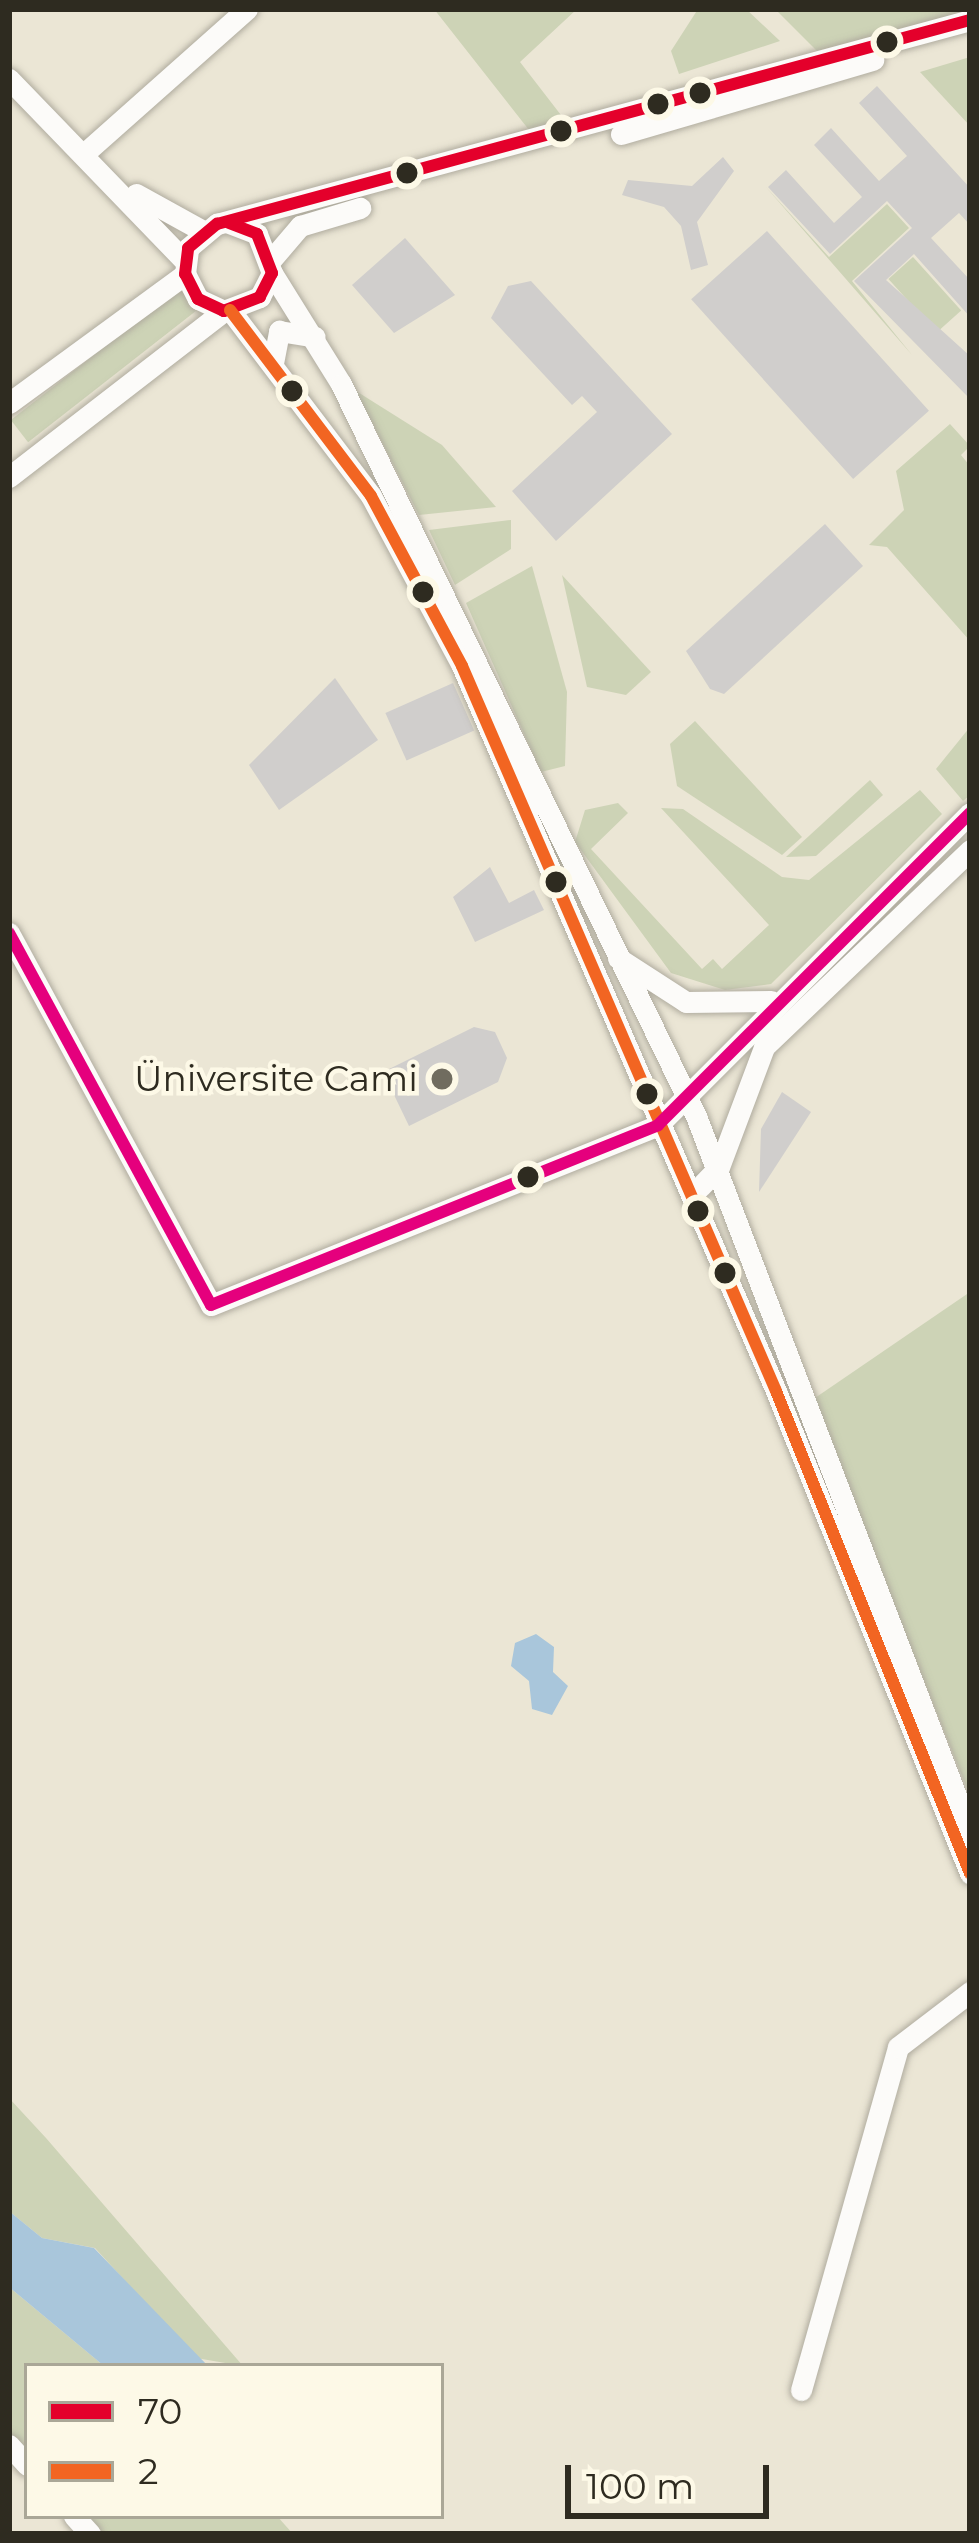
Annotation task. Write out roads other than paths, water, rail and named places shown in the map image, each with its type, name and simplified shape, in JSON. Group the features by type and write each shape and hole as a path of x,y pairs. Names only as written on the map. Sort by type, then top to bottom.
{"street":[{"path":"87,151 247,9"},
{"path":"57,129 166,217 203,231 970,20"},
{"path":"9,477 227,311 260,297 271,266 300,226 970,34"},
{"path":"9,80 185,267 198,299 227,311 273,363 371,496 431,604 658,1125 693,1194 970,1873"},
{"path":"229,223 257,234 271,266 316,338 719,1167 759,1302 970,1832"},
{"path":"9,403 185,267 203,231"},
{"path":"273,363 279,331 316,338"},
{"path":"9,933 211,1305 658,1125 688,1100 771,1001 970,813"},
{"path":"693,1194 719,1167 764,1047 970,850"},
{"path":"614,955 686,1002 771,1001"},
{"path":"801,2390 898,2047 970,1992"}],"water":[{"path":"536,1634 554,1647 553,1672 568,1686 552,1715 532,1709 529,1681 511,1666 515,1643"},
{"path":"9,2211 42,2238 94,2248 205,2363 100,2363 9,2287"}],"place":[{"name":"Üniversite Cami","path":"442,1079"}]}
